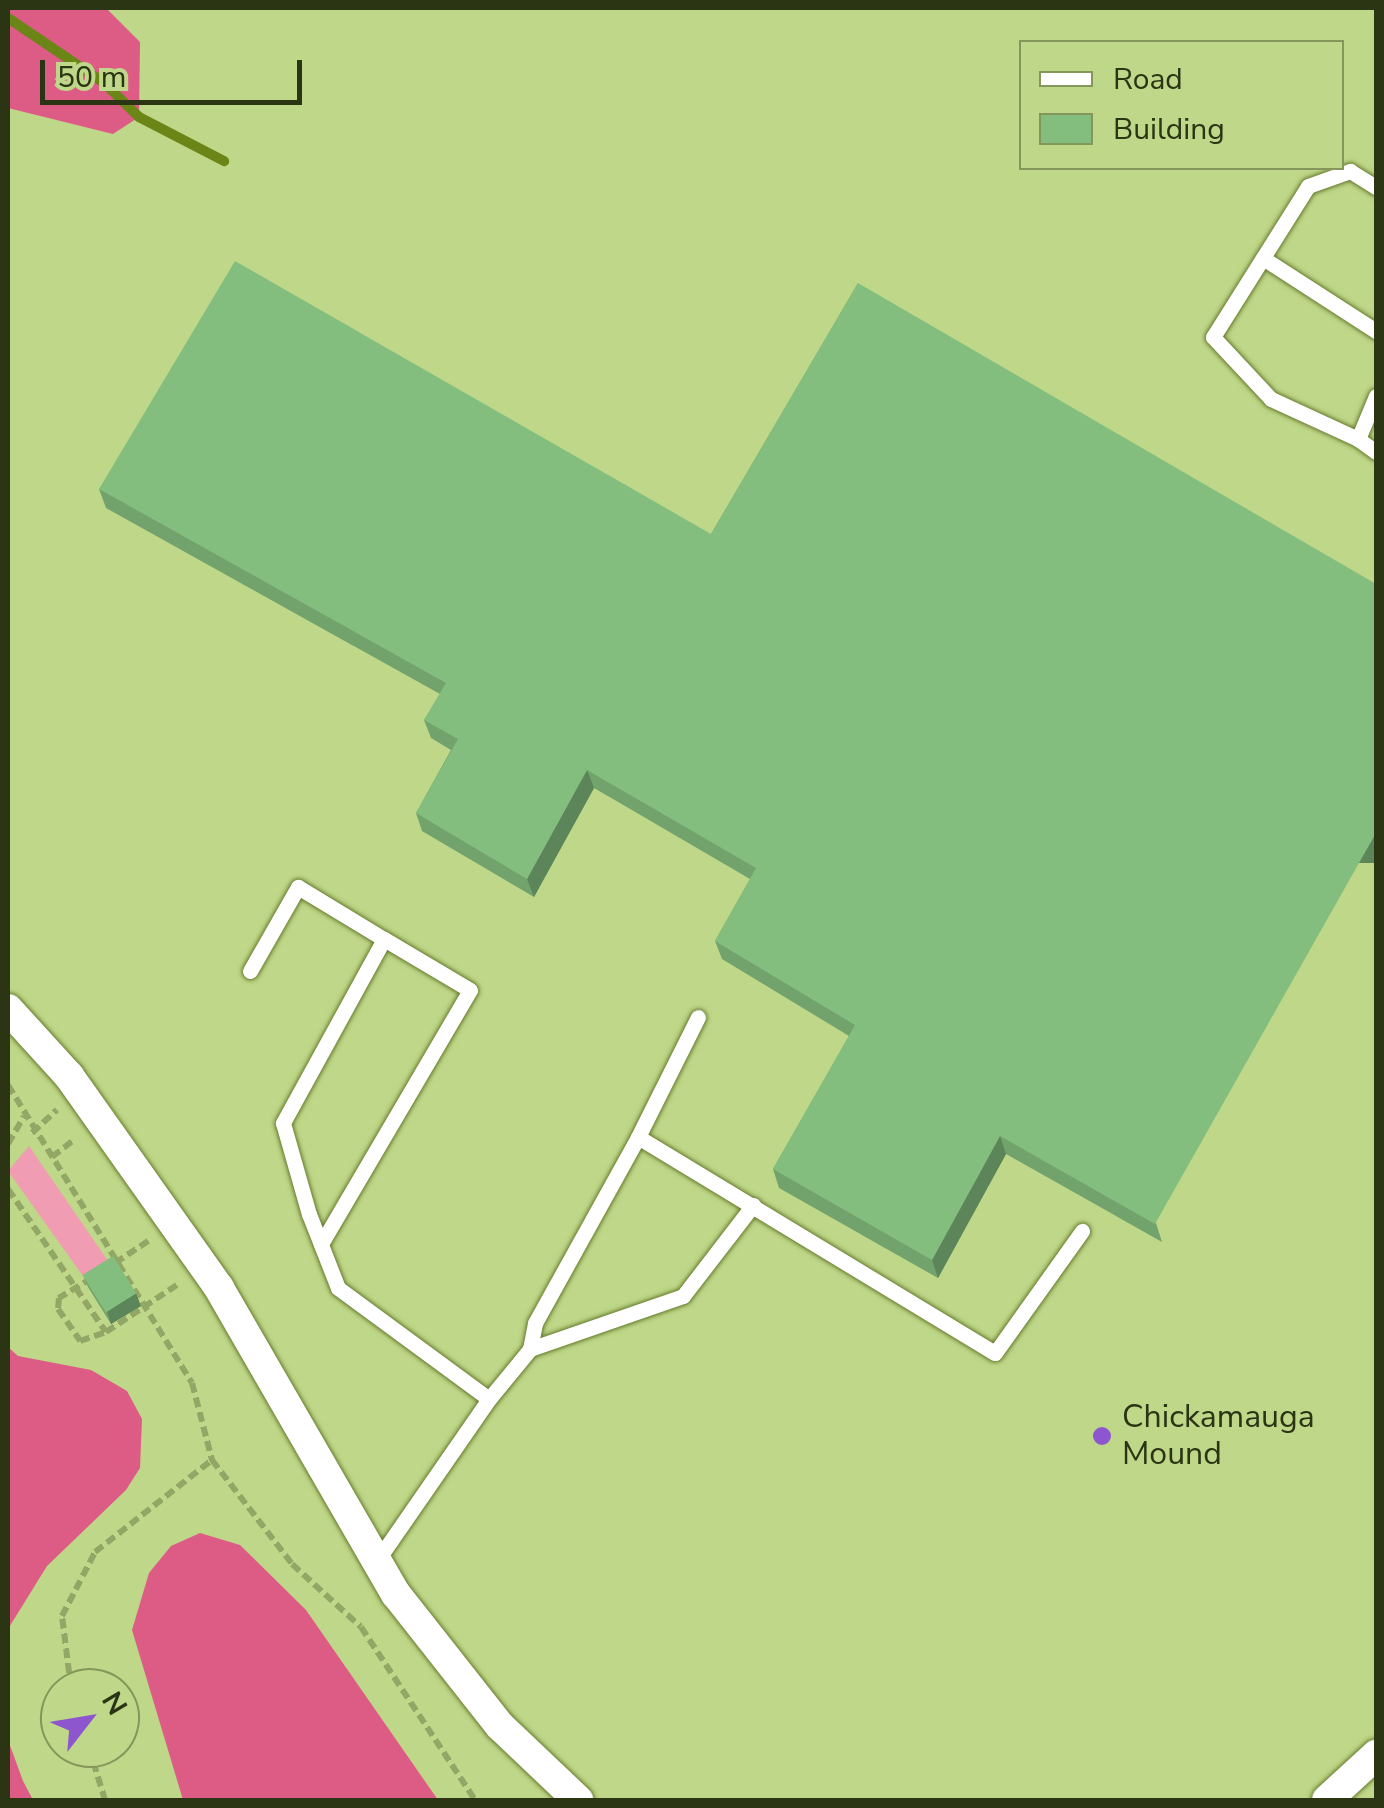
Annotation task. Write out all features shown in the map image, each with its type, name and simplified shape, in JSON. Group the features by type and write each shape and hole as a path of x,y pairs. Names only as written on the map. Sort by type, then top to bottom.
{"street":[{"path":"8,1009 69,1076 220,1288 377,1561 500,1726 578,1800"},
{"path":"1327,1800 1376,1755"}],"lane":[{"path":"1376,187 1350,171 1308,186 1213,337 1270,399 1358,439 1376,452"},
{"path":"1263,258 1376,331"},
{"path":"1358,439 1376,396"},
{"path":"250,972 298,887 470,990 321,1244"},
{"path":"384,938 283,1123 338,1288 490,1399"},
{"path":"377,1561 490,1399 530,1349 535,1323 638,1137 698,1017"},
{"path":"638,1137 995,1353 1082,1231"},
{"path":"530,1349 683,1296 753,1205"}],"path":[{"path":"8,1085 32,1132 148,1306 192,1383 212,1460 292,1564 361,1628 474,1800"},
{"path":"32,1132 68,1099"},
{"path":"8,1144 24,1116"},
{"path":"8,1190 106,1332"},
{"path":"159,1236 59,1298 58,1308 72,1333 80,1340 106,1332 184,1280 186,1271"},
{"path":"68,1668 62,1616 95,1552 212,1460"},
{"path":"95,1768 105,1800"}],"shaded area":[{"path":"8,8 106,8 140,42 139,117 113,134 8,108"},
{"path":"29,1146 108,1261 92,1273 83,1276 8,1171"},
{"path":"8,1347 18,1356 91,1370 127,1391 142,1419 140,1468 126,1490 47,1566 8,1629"},
{"path":"200,1533 240,1545 306,1610 438,1800 183,1800 132,1630 149,1573 171,1546"},
{"path":"8,1740 23,1781 33,1800 8,1800"}],"building":[{"path":"235,261 711,534 858,283 1376,584 1376,833 1155,1224 1000,1136 932,1260 773,1169 855,1025 715,941 756,868 587,770 527,879 416,813 458,739 424,720 446,683 99,489"},
{"path":"113,1256 136,1293 106,1312 82,1275"}],"waterway":[{"path":"8,18 103,82 139,117 224,161"}],"place":[{"name":"Chickamauga Mound","path":"1102,1436"}]}
